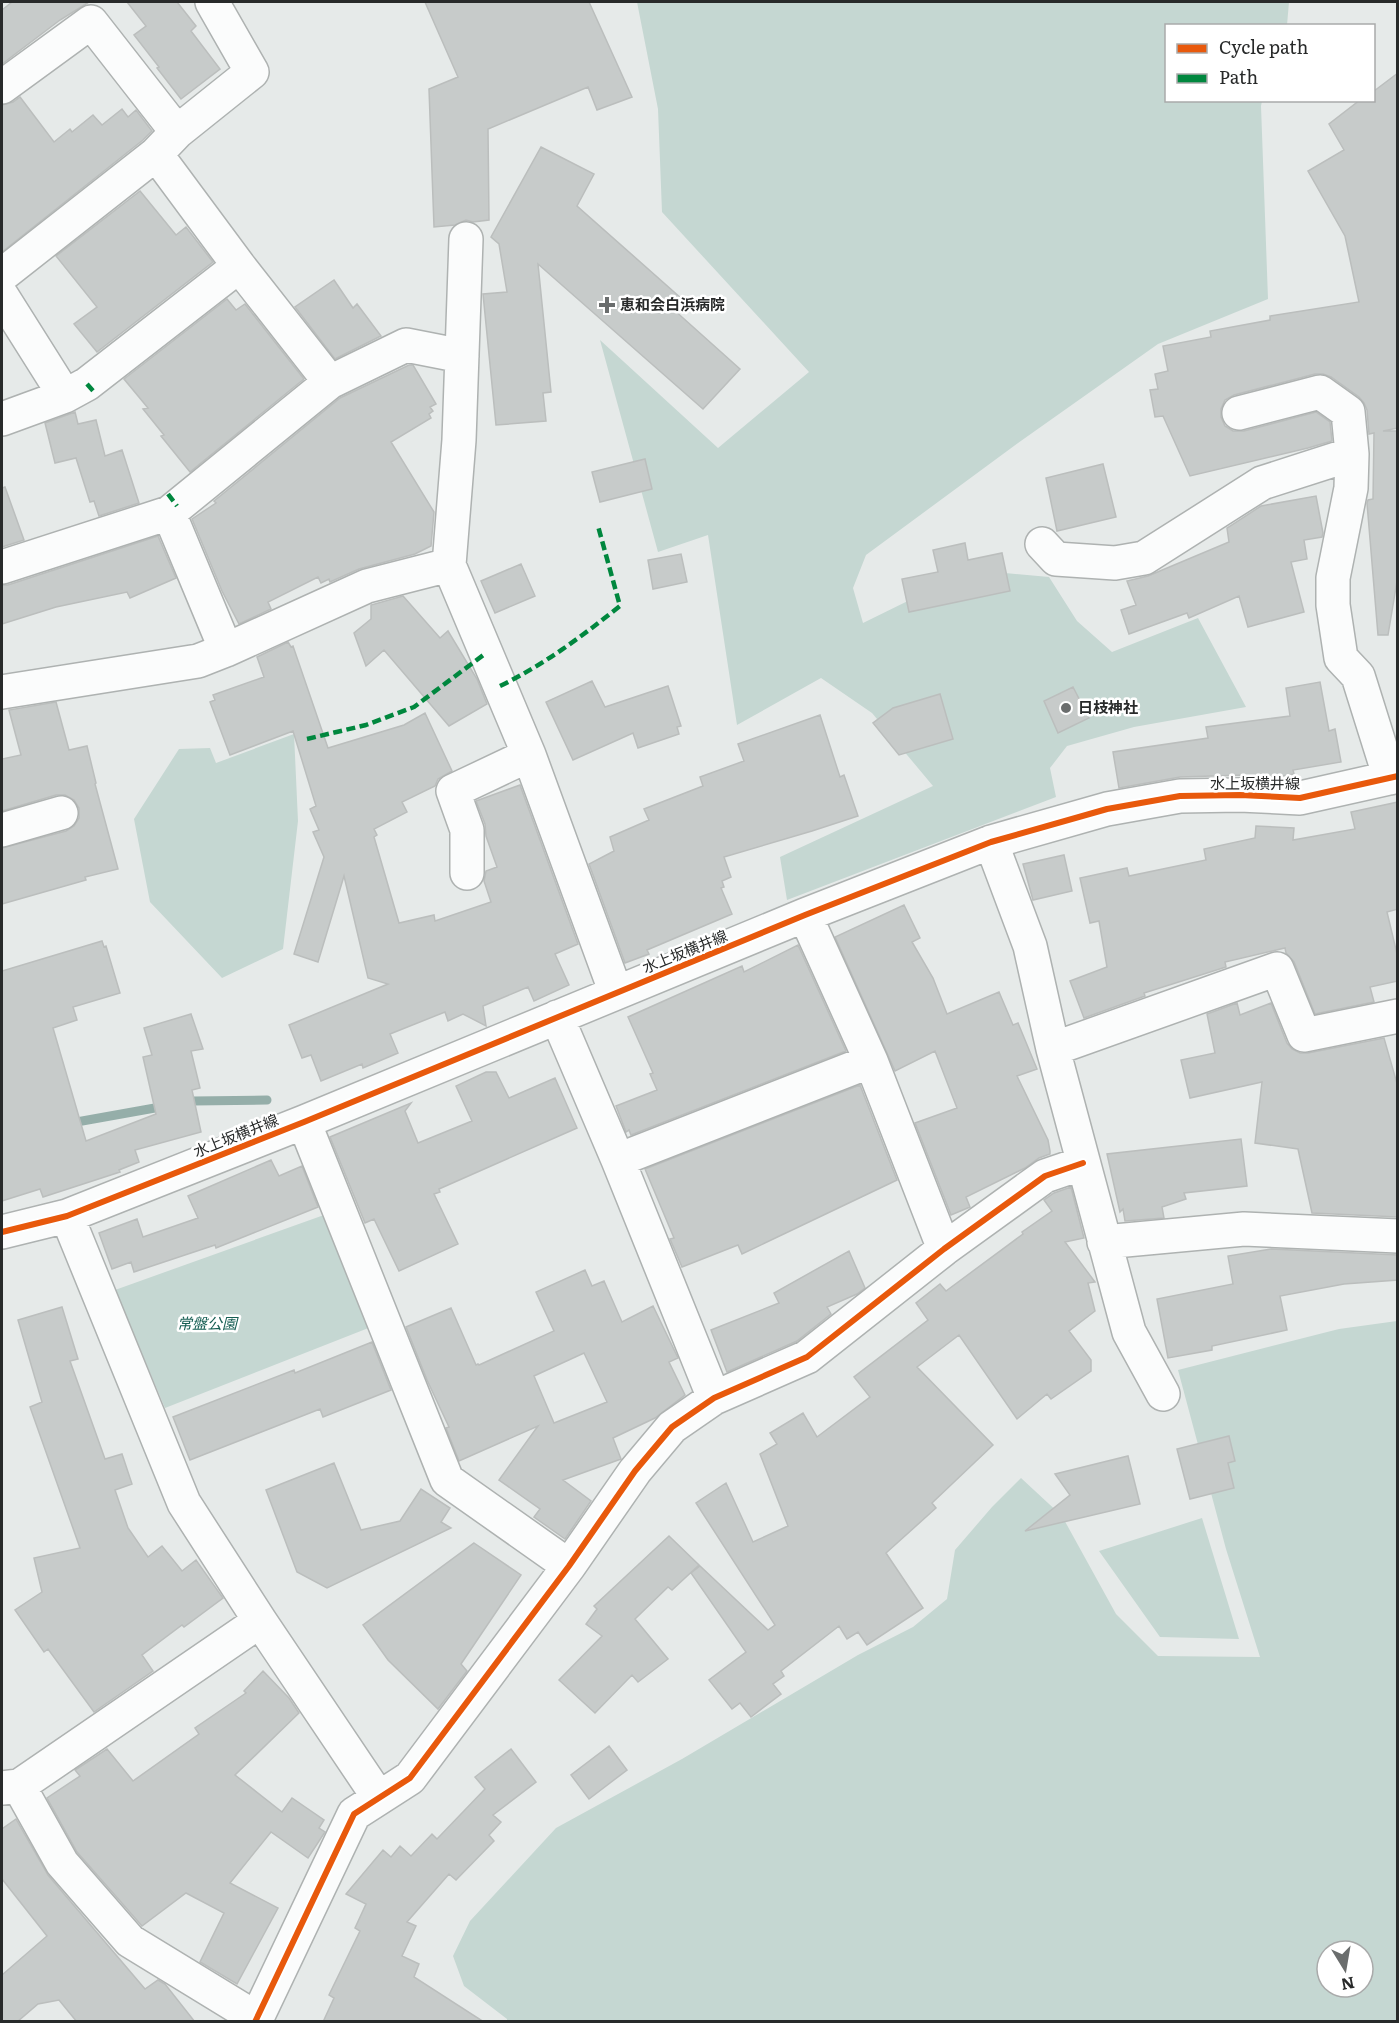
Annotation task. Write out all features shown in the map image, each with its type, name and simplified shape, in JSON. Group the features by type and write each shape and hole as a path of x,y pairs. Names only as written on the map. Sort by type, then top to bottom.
{"street":[{"path":"2,275 252,72 213,2"},
{"path":"2,87 91,22 167,143 239,266 330,382"},
{"path":"466,239 459,440 449,565 529,755 616,993"},
{"path":"2,418 65,396 87,384 239,266"},
{"path":"2,296 65,396"},
{"path":"2,567 169,513 330,382 406,345 462,356"},
{"path":"1239,413 1320,392 1348,412 1352,454 1351,488 1333,578 1333,605 1341,658 1358,676 1394,777"},
{"path":"1042,544 1056,559 1114,563 1144,558 1262,483 1352,454"},
{"path":"169,513 226,650"},
{"path":"2,692 198,660 226,650 367,586 449,565"},
{"path":"467,873 467,831 453,791 529,755"},
{"name":"水上坂横井線","path":"2,1232 67,1216 304,1122 805,915 991,843 1107,809 1180,796 1240,795 1300,798 1394,777"},
{"path":"2,830 61,813"},
{"path":"991,843 1030,945 1053,1049 1129,1332 1163,1394"},
{"path":"805,915 871,1061 944,1249"},
{"path":"1053,1049 1277,969 1304,1035 1398,1016"},
{"path":"557,1017 618,1160 714,1398"},
{"path":"618,1160 871,1061"},
{"path":"304,1122 447,1480 569,1566"},
{"path":"260,1621 10,1787 62,1863 130,1941 255,2020 354,1814 410,1778 569,1566 635,1471 672,1427 714,1398 807,1357 944,1249 1045,1176 1083,1162"},
{"path":"67,1216 184,1503 379,1798"},
{"path":"1104,1242 1244,1229 1398,1236"}],"green space":[{"path":"637,2 1289,2 1287,24 1165,24 1165,102 1262,102 1268,299 1158,344 866,555 853,588 863,623 920,595 975,599 995,572 1049,577 1077,621 1112,652 1198,618 1246,707 1134,727 1067,746 1050,768 1056,797 787,900 780,857 933,786 872,713 821,678 737,725 708,535 658,552 600,340 718,448 809,372 662,212 658,109"},
{"path":"294,734 298,821 283,949 222,978 150,902 134,819 179,749 210,748 216,763"},
{"name":"常盤公園","path":"324,1215 371,1327 165,1408 115,1290"},
{"path":"1397,1321 1397,2021 507,2021 464,1986 453,1956 470,1921 556,1828 682,1759 858,1655 913,1627 947,1599 955,1550 1021,1478 1062,1516 1116,1614 1158,1656 1260,1657 1226,1549 1178,1370 1339,1329"},
{"path":"1202,1518 1239,1639 1160,1637 1099,1551"}],"building":[{"path":"12,2 89,2 60,20 2,64 2,10"},
{"path":"127,2 177,2 196,26 191,31 220,69 181,99 134,35 146,26"},
{"path":"425,2 589,2 632,97 597,110 588,87 488,129 489,220 473,222 466,220 455,225 434,227 429,89 458,77"},
{"path":"1398,73 1398,428 1383,431 1398,431 1398,575 1388,635 1378,635 1367,503 1368,500 1373,499 1374,433 1369,434 1367,410 1359,397 1323,374 1315,374 1234,395 1225,400 1221,409 1221,417 1225,426 1233,431 1244,431 1316,412 1330,422 1332,441 1190,476 1163,416 1155,417 1150,390 1158,389 1155,374 1168,371 1163,346 1211,337 1210,331 1270,320 1270,316 1359,302 1345,236 1308,171 1344,150 1329,124 1357,102 1375,102 1375,90"},
{"path":"20,97 54,142 70,129 72,132 93,115 102,125 122,109 128,117 136,110 152,131 2,252 2,105"},
{"path":"541,147 594,174 577,206 682,299 673,309 740,369 703,409 538,264 551,392 543,393 546,421 496,425 483,294 507,292 499,244 491,237"},
{"path":"140,191 176,235 186,227 213,262 97,352 74,324 97,307 56,256"},
{"path":"334,280 353,308 357,304 381,336 335,359 295,307"},
{"path":"227,299 236,310 245,304 304,379 190,472 161,436 164,435 143,409 148,408 124,379"},
{"path":"413,365 436,404 430,407 433,411 429,414 431,418 391,442 434,512 431,546 415,554 359,569 330,582 329,579 321,583 318,577 268,602 271,609 239,624 222,591 192,519 216,503 214,501 340,398"},
{"path":"75,412 78,424 96,420 105,456 122,450 139,503 99,516 94,501 90,502 76,458 55,463 45,423"},
{"path":"645,459 652,489 600,502 592,472"},
{"path":"1103,464 1116,517 1057,531 1046,478"},
{"path":"5,487 24,540 2,547 2,488"},
{"path":"1316,496 1322,537 1304,540 1307,559 1291,562 1304,612 1248,627 1239,596 1189,618 1187,613 1129,634 1121,610 1136,605 1127,581 1148,576 1229,542 1227,528 1261,506"},
{"path":"158,536 176,578 130,598 127,592 56,607 2,624 2,585"},
{"path":"965,543 968,560 1002,553 1010,591 909,612 902,579 938,572 933,550"},
{"path":"681,554 687,582 653,589 648,560"},
{"path":"521,564 535,596 495,613 481,581"},
{"path":"403,596 440,638 448,631 477,679 487,704 449,726 384,650 366,666 354,633 371,619 371,605"},
{"path":"288,642 291,647 293,646 328,748 404,725 425,713 452,771 438,779 435,786 402,802 407,812 374,829 377,835 374,837 399,923 434,915 435,921 491,902 484,881 486,871 497,867 476,801 520,785 578,944 555,954 569,985 534,1001 528,987 483,1006 486,1026 463,1014 448,1021 445,1012 390,1034 398,1053 363,1068 362,1064 321,1081 311,1055 302,1058 289,1025 388,984 368,978 344,876 318,962 294,954 324,857 313,832 319,830 310,809 316,806 293,731 230,755 210,702 215,700 213,695 264,677 257,657"},
{"path":"592,681 605,707 668,686 681,726 677,727 679,734 638,748 633,733 573,760 546,702"},
{"path":"1320,682 1329,731 1335,729 1341,762 1293,770 1294,774 1271,778 1246,777 1245,775 1180,777 1119,788 1113,752 1208,738 1206,727 1290,716 1286,688"},
{"path":"1073,687 1089,718 1058,733 1044,701"},
{"path":"940,694 953,739 899,755 873,723 893,708"},
{"path":"56,702 69,750 87,746 118,869 85,877 86,880 2,904 2,848 66,831 74,826 79,818 79,808 74,800 65,795 56,795 2,811 2,759 21,755 9,710"},
{"path":"820,715 840,777 844,775 858,816 724,857 731,877 722,881 724,887 721,888 732,914 647,950 649,954 625,963 589,864 614,851 610,837 649,820 644,809 703,786 700,777 744,761 738,744"},
{"path":"1398,802 1398,909 1387,912 1398,958 1398,981 1370,987 1374,1002 1315,1014 1294,962 1286,953 1285,948 1225,962 1226,967 1144,993 1145,996 1084,1018 1070,981 1107,967 1099,921 1090,923 1080,878 1127,868 1129,876 1206,860 1204,849 1255,838 1256,826 1294,828 1293,840 1355,829 1351,812"},
{"path":"1064,855 1072,891 1033,900 1023,864"},
{"path":"904,905 920,938 912,942 933,978 947,1014 999,992 1013,1025 1018,1023 1037,1069 1017,1076 1048,1140 1050,1151 1050,1154 1039,1158 1025,1168 966,1197 970,1207 951,1215 915,1123 957,1108 935,1051 895,1071 835,937"},
{"path":"102,941 104,947 106,946 120,993 73,1007 77,1020 53,1028 86,1141 156,1114 143,1057 152,1055 144,1028 191,1014 203,1049 191,1051 200,1088 192,1090 201,1132 135,1150 139,1162 119,1170 120,1172 43,1197 40,1189 2,1201 2,971"},
{"path":"798,945 846,1051 631,1135 629,1130 626,1132 616,1106 657,1090 650,1074 653,1073 628,1017 742,966 744,972"},
{"path":"1237,1003 1240,1015 1271,1003 1287,1043 1300,1053 1384,1038 1398,1087 1398,1217 1312,1213 1298,1149 1255,1143 1262,1082 1190,1098 1181,1060 1215,1053 1207,1014"},
{"path":"486,1072 496,1072 509,1098 555,1078 577,1128 439,1189 440,1192 434,1194 458,1244 399,1271 374,1219 365,1223 330,1137 411,1103 405,1111 418,1143 472,1121 456,1086"},
{"path":"860,1085 897,1180 742,1254 738,1245 682,1267 670,1239 674,1238 645,1169"},
{"path":"1241,1139 1247,1186 1184,1193 1186,1199 1162,1207 1164,1218 1125,1221 1123,1209 1120,1212 1107,1154"},
{"path":"271,1160 279,1176 302,1166 318,1207 216,1248 215,1245 134,1272 131,1262 112,1269 99,1233 137,1219 143,1237 198,1218 188,1196"},
{"path":"1071,1187 1084,1238 1065,1242 1095,1282 1088,1283 1095,1311 1069,1331 1091,1360 1091,1371 1051,1399 1047,1394 1017,1419 959,1335 917,1367 993,1445 932,1503 936,1508 886,1553 923,1608 867,1645 858,1632 847,1639 839,1626 781,1671 784,1676 773,1684 781,1694 751,1717 740,1703 732,1709 709,1680 746,1652 691,1573 700,1566 768,1630 775,1625 696,1503 726,1483 753,1542 788,1526 760,1454 777,1444 770,1433 803,1413 817,1437 870,1397 854,1377 928,1320 916,1303 940,1284 946,1291 1023,1234 1022,1232 1052,1211 1044,1200 1054,1193"},
{"path":"1271,1249 1398,1255 1398,1280 1344,1284 1280,1296 1287,1330 1212,1346 1212,1350 1168,1358 1157,1299 1233,1284 1228,1256"},
{"path":"849,1251 865,1288 827,1307 831,1314 797,1341 727,1372 711,1330 779,1303 774,1293"},
{"path":"585,1270 592,1286 604,1281 622,1322 653,1306 678,1358 669,1362 685,1395 655,1418 613,1438 621,1459 563,1480 591,1501 565,1539 534,1517 540,1509 499,1480 538,1426 459,1461 446,1428 449,1427 406,1327 451,1308 476,1365 479,1365 554,1331 536,1292","holes":["584,1353 607,1402 554,1423 534,1376"]},
{"path":"62,1307 78,1359 70,1361 105,1459 122,1454 132,1484 115,1490 128,1528 148,1557 162,1546 182,1571 196,1560 223,1598 142,1655 153,1671 94,1712 48,1649 44,1652 15,1610 42,1592 34,1558 80,1548 30,1407 42,1402 18,1320"},
{"path":"372,1342 391,1390 323,1417 320,1409 190,1460 173,1417 294,1370 295,1373"},
{"path":"1229,1436 1235,1461 1228,1463 1234,1488 1190,1499 1177,1449"},
{"path":"1128,1456 1140,1504 1025,1531 1070,1495 1055,1474"},
{"path":"334,1463 361,1530 400,1521 421,1489 450,1508 441,1522 451,1528 327,1588 297,1572 266,1490"},
{"path":"669,1536 699,1565 672,1590 668,1587 635,1619 668,1659 638,1682 632,1675 595,1713 559,1680 602,1636 586,1624 597,1609 594,1606"},
{"path":"474,1543 521,1575 461,1664 467,1671 438,1709 388,1660 363,1625"},
{"path":"263,1671 289,1698 299,1713 235,1775 282,1812 292,1798 324,1820 319,1828 325,1832 308,1858 271,1832 230,1883 278,1908 237,1984 200,1962 224,1913 186,1893 142,1926 77,1852 47,1798 80,1776 75,1770 107,1749 133,1781 199,1734 195,1728 246,1693 244,1691"},
{"path":"609,1746 627,1770 589,1799 571,1775"},
{"path":"511,1749 536,1782 493,1815 501,1822 489,1835 494,1841 456,1880 449,1874 407,1922 416,1926 402,1956 419,1964 414,1977 484,2022 323,2022 334,1998 329,1995 360,1931 355,1928 366,1904 346,1894 383,1850 391,1857 400,1846 411,1856 432,1834 437,1839 485,1789 475,1777"},
{"path":"16,1819 48,1875 145,1989 158,1980 165,1984 195,2022 77,2022 59,2000 38,2004 17,2022 2,2022 2,1975 47,1936 2,1879 2,1829"}],"waterway":[{"path":"183,1103 267,1100"},
{"path":"71,1123 166,1106"}],"marked path":[{"path":"87,384 95,393"},
{"path":"168,494 177,506"},
{"path":"500,686 532,669 620,606 598,526"},
{"path":"307,739 366,725 414,707 486,653"}],"cycle path":[{"path":"2,1232 67,1216 304,1122 805,915 991,842 1107,809 1180,796 1240,795 1300,798 1398,776"},
{"path":"255,2022 354,1814 410,1778 569,1566 635,1471 672,1427 714,1398 807,1357 944,1249 1045,1176 1083,1163"}],"place":[{"name":"恵和会白浜病院","path":"607,305"},
{"name":"日枝神社","path":"1066,708"}]}
